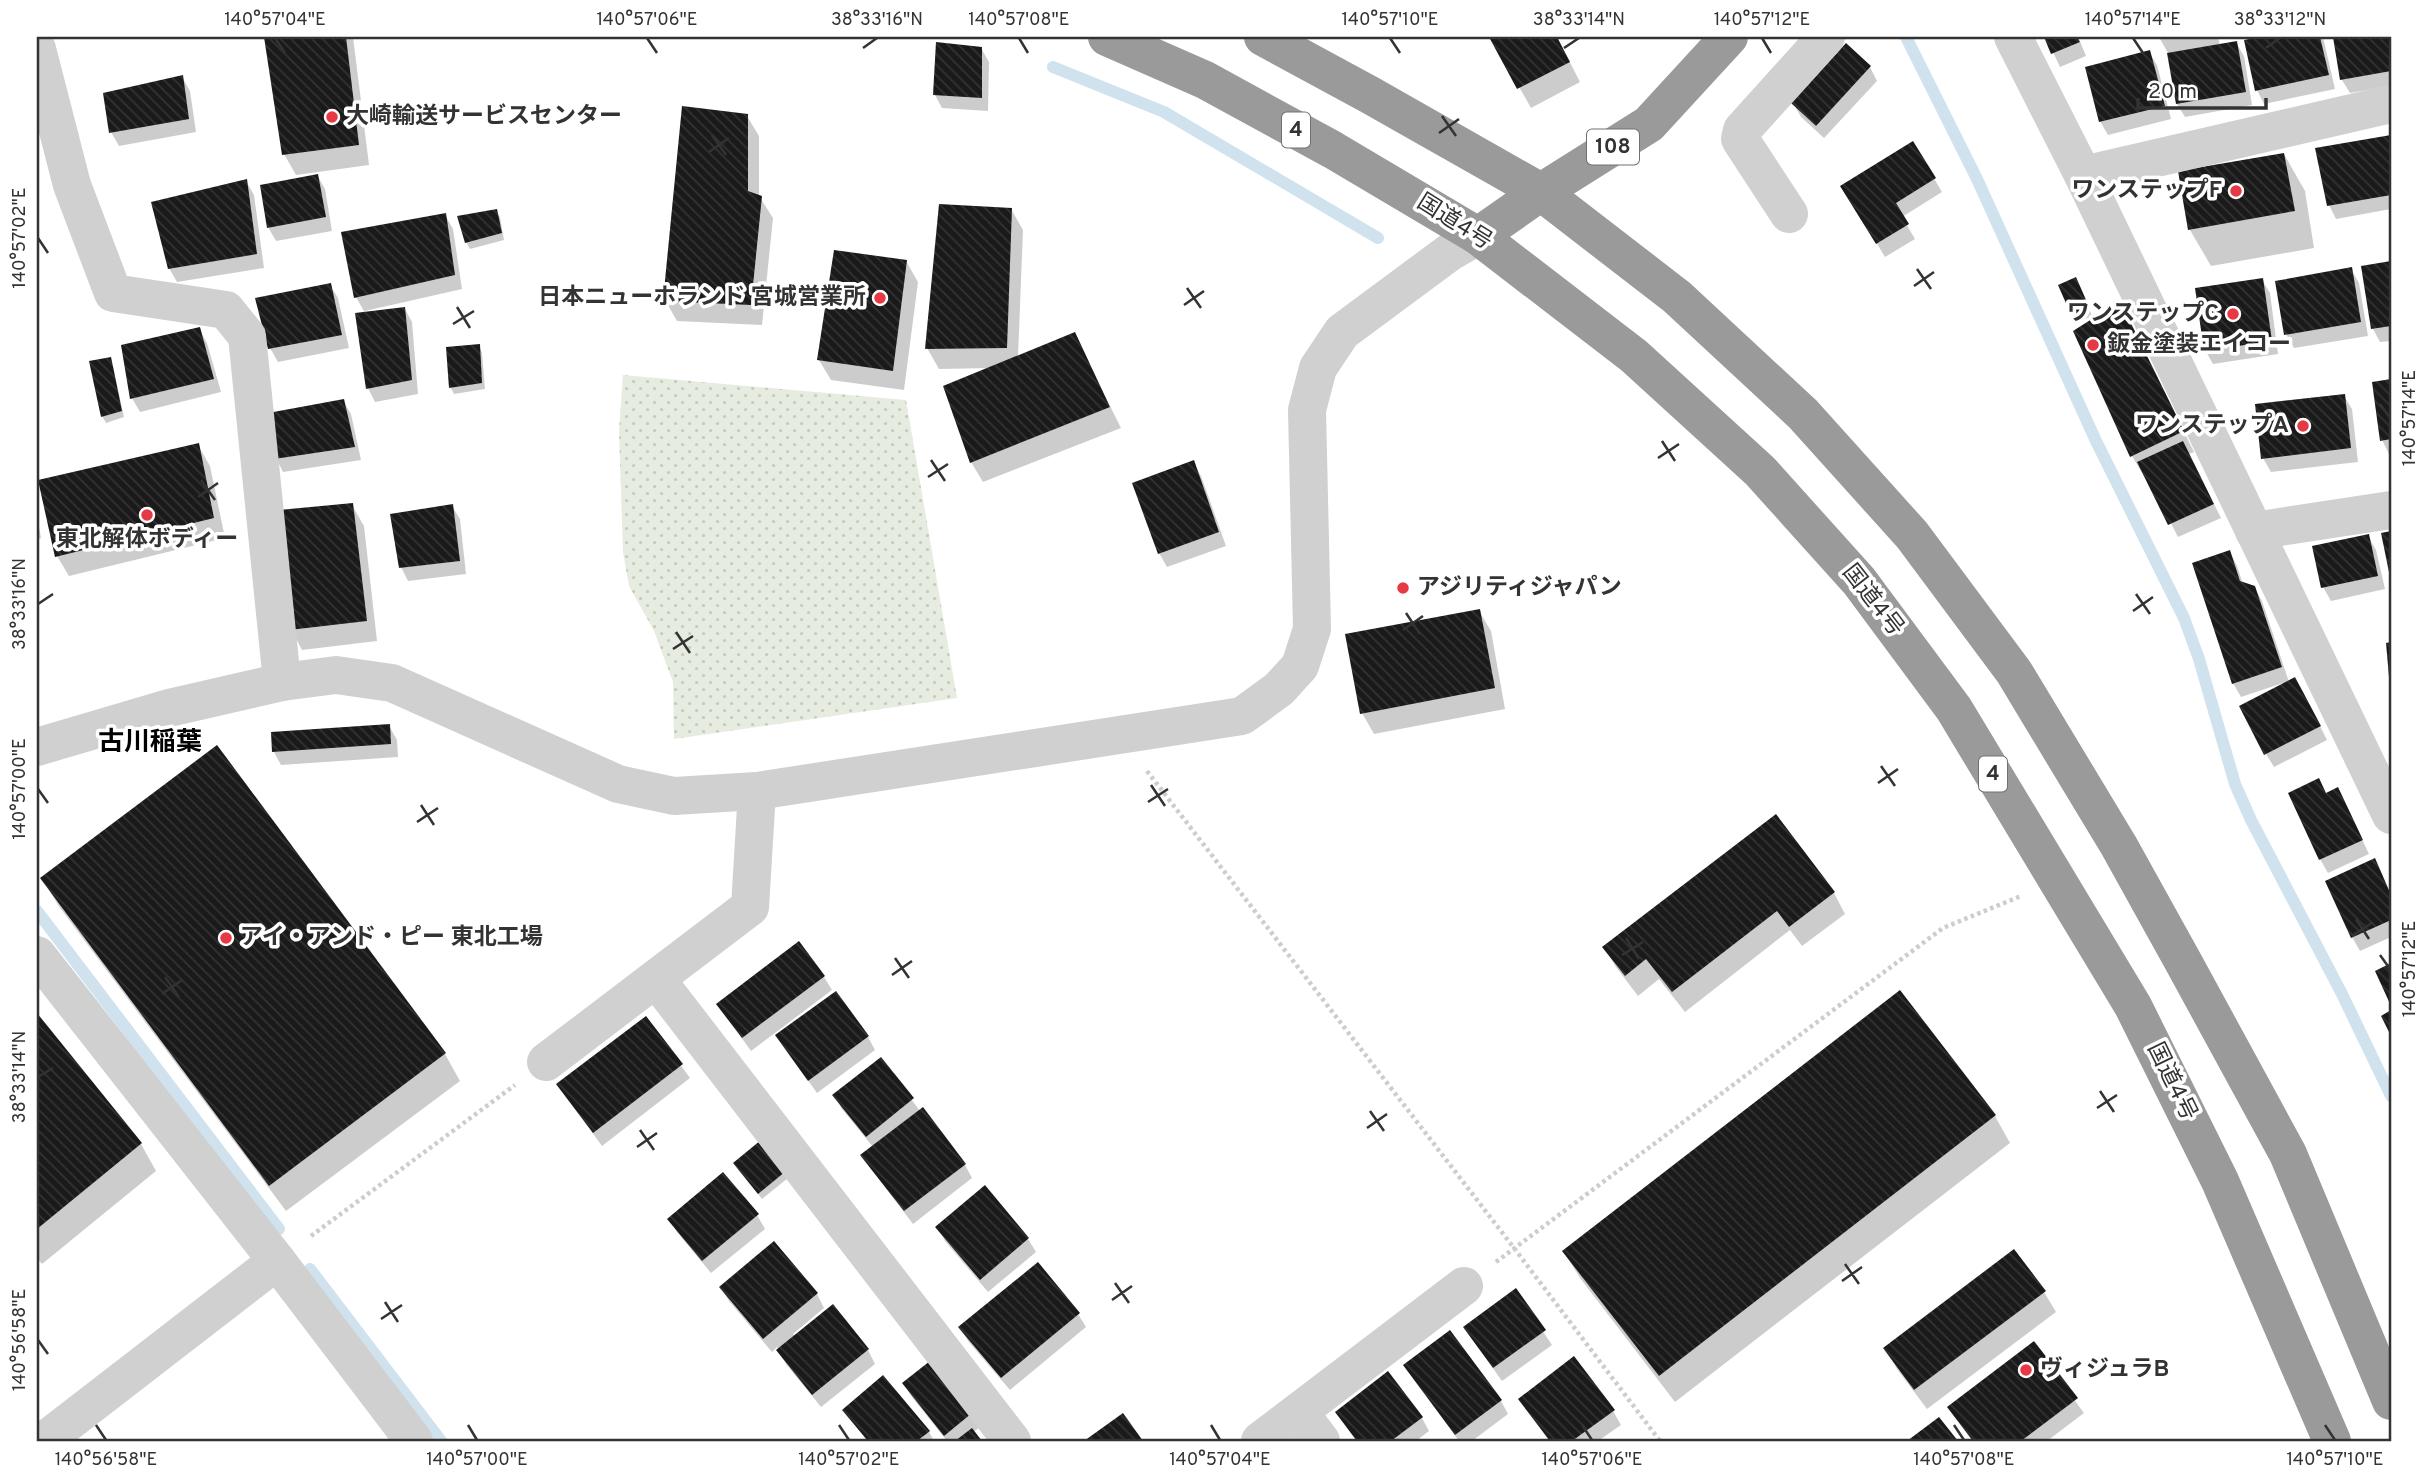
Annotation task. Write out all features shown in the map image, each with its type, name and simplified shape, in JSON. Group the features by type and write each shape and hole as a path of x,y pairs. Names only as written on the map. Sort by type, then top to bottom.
{"highway":[{"name":"国道4号","path":"1107,37 1205,80 1333,150 1478,236 1634,356 1760,471 1850,571 1954,709 2133,1006 2220,1181 2332,1441"},
{"path":"1263,37 1541,192 1677,297 1803,414 1912,535 2014,672 2119,846 2288,1154 2391,1401"},
{"name":"108","path":"1478,236 1541,192 1649,124 1729,37"}],"street":[{"path":"1789,214 1740,139 1742,130 1826,37"},
{"path":"2013,37 2083,175 2253,531 2381,774 2391,816"},
{"path":"37,49 72,185 113,293 226,310 247,336 282,682"},
{"path":"2083,175 2391,104"},
{"path":"37,747 169,708 282,682 335,675 392,683 618,784 674,796 757,791 1242,716 1279,689 1300,666 1312,629 1307,410 1318,368 1342,332 1450,252 1478,236"},
{"path":"2253,531 2391,510"},
{"path":"546,1062 750,907 757,791"},
{"path":"37,955 414,1441"},
{"path":"657,980 1012,1441"},
{"path":"44,1441 277,1261"},
{"path":"1261,1441 1310,1427 1464,1286"}],"path":[{"path":"1119,734 1660,1441"},
{"path":"1464,1286 1943,928 2057,881"},
{"path":"277,1261 546,1062"}],"shaded area":[{"path":"623,375 906,400 957,698 674,739 673,682 654,631 629,586 623,552 619,431"}],"building":[{"path":"264,37 346,37 359,145 282,155"},
{"path":"1489,37 1557,37 1570,62 1517,89"},
{"path":"2044,37 2077,37 2080,42 2051,54"},
{"path":"2260,37 2320,37 2329,75 2255,91 2244,40"},
{"path":"2333,37 2391,37 2391,71 2340,80"},
{"path":"2237,41 2246,92 2176,104 2167,53"},
{"path":"936,42 982,47 982,98 933,95"},
{"path":"1846,43 1871,66 1816,126 1791,103"},
{"path":"2150,50 2165,106 2099,122 2085,67"},
{"path":"183,75 189,119 109,133 103,93"},
{"path":"682,106 748,114 748,191 762,196 751,305 663,301"},
{"path":"2391,135 2391,195 2327,206 2315,148"},
{"path":"1913,141 1936,178 1896,203 1909,224 1876,244 1840,186"},
{"name":"ワンステップF","path":"2284,153 2295,211 2188,230 2178,171"},
{"path":"318,174 326,217 267,228 260,185"},
{"path":"247,179 257,254 168,269 151,202"},
{"path":"939,204 1012,208 1007,348 925,349"},
{"path":"497,209 502,233 465,243 457,216"},
{"path":"446,213 455,275 354,298 341,232"},
{"path":"834,250 907,260 893,371 817,360"},
{"path":"2391,261 2391,326 2371,329 2361,266"},
{"path":"2352,267 2361,322 2284,335 2275,281"},
{"path":"2076,277 2090,309 2072,317 2058,285"},
{"name":"ワンステップC","path":"2263,278 2272,341 2204,351 2195,288"},
{"path":"331,283 342,335 268,349 255,298"},
{"path":"2120,301 2184,431 2130,457 2073,331"},
{"path":"405,307 412,380 366,389 355,313"},
{"path":"200,327 214,379 130,399 121,345"},
{"path":"1075,332 1110,407 970,463 943,386"},
{"path":"480,344 482,383 449,388 446,347"},
{"path":"111,357 122,411 101,417 89,361"},
{"path":"2391,379 2391,439 2380,441 2372,382"},
{"name":"ワンステップA","path":"2345,394 2351,448 2261,459 2255,404"},
{"path":"344,399 355,447 274,459 268,413"},
{"path":"2183,441 2214,504 2168,525 2137,462"},
{"path":"199,443 214,518 55,557 38,480"},
{"path":"1194,460 1219,532 1158,554 1132,483"},
{"path":"353,503 367,621 289,630 279,510"},
{"path":"453,504 460,561 399,568 390,514"},
{"path":"2391,531 2391,577 2390,577 2381,533"},
{"path":"2369,534 2378,576 2321,588 2312,546"},
{"path":"2230,550 2240,581 2255,586 2282,667 2232,684 2192,563"},
{"path":"1480,609 1495,688 1360,714 1345,634"},
{"path":"2391,642 2391,677 2389,677 2386,643"},
{"path":"2295,677 2321,726 2264,755 2239,706"},
{"path":"390,724 391,744 272,752 271,732"},
{"path":"217,745 446,1053 269,1186 40,878"},
{"path":"2319,778 2326,793 2338,787 2363,840 2319,860 2288,793"},
{"path":"1776,814 1835,892 1789,927 1777,911 1672,992 1646,959 1625,976 1602,947"},
{"path":"2375,858 2391,895 2391,920 2351,938 2325,881"},
{"path":"799,941 825,976 742,1038 716,1004"},
{"path":"2391,963 2391,1006 2375,971"},
{"path":"1900,990 1996,1115 1659,1376 1562,1251"},
{"path":"836,991 869,1036 808,1081 775,1035"},
{"path":"2391,1010 2391,1036 2381,1016"},
{"path":"37,1013 142,1143 37,1229"},
{"path":"646,1016 683,1064 593,1133 556,1084"},
{"path":"881,1057 914,1098 866,1137 832,1095"},
{"path":"923,1107 966,1164 904,1211 860,1155"},
{"path":"761,1140 786,1171 758,1194 733,1163"},
{"path":"723,1172 759,1214 702,1261 667,1219"},
{"path":"985,1185 1029,1238 980,1280 935,1227"},
{"path":"774,1241 818,1293 763,1339 719,1287"},
{"path":"2014,1249 2046,1291 1914,1390 1883,1348"},
{"path":"1038,1262 1080,1313 1001,1378 958,1327"},
{"path":"1516,1288 1546,1330 1493,1368 1463,1327"},
{"path":"833,1304 869,1349 812,1395 776,1350"},
{"path":"1450,1330 1502,1400 1455,1435 1403,1365"},
{"name":"ヴィジュラB","path":"2034,1341 2078,1398 2021,1441 1973,1441 1947,1407"},
{"path":"1574,1356 1615,1410 1572,1441 1550,1441 1518,1399"},
{"path":"930,1361 972,1413 944,1436 902,1383"},
{"path":"1388,1371 1423,1417 1391,1441 1357,1441 1335,1412"},
{"path":"883,1375 930,1431 917,1441 868,1441 842,1410"},
{"path":"1123,1413 1143,1441 1084,1441"},
{"path":"1939,1417 1958,1441 1907,1441"},
{"path":"972,1428 982,1441 955,1441"}],"waterway":[{"path":"1906,37 1977,179 2096,441 2184,618 2199,659 2235,784 2251,820 2342,994 2391,1096"},
{"path":"1053,67 1164,112 1378,238"},
{"path":"37,911 279,1229"},
{"path":"310,1269 441,1441"}],"place":[{"name":"大崎輸送サービスセンター","path":"332,117"},
{"name":"ワンステップF","path":"2236,191"},
{"name":"日本ニューホランド 宮城営業所","path":"880,298"},
{"name":"ワンステップC","path":"2233,314"},
{"name":"鈑金塗装エイコー","path":"2093,345"},
{"name":"ワンステップA","path":"2303,426"},
{"name":"東北解体ボディー","path":"147,515"},
{"name":"アジリティジャパン","path":"1403,588"},
{"name":"アイ・アンド・ピー 東北工場","path":"226,938"},
{"name":"ヴィジュラB","path":"2026,1370"}],"district":[{"name":"古川稲葉","path":"150,743"}]}
